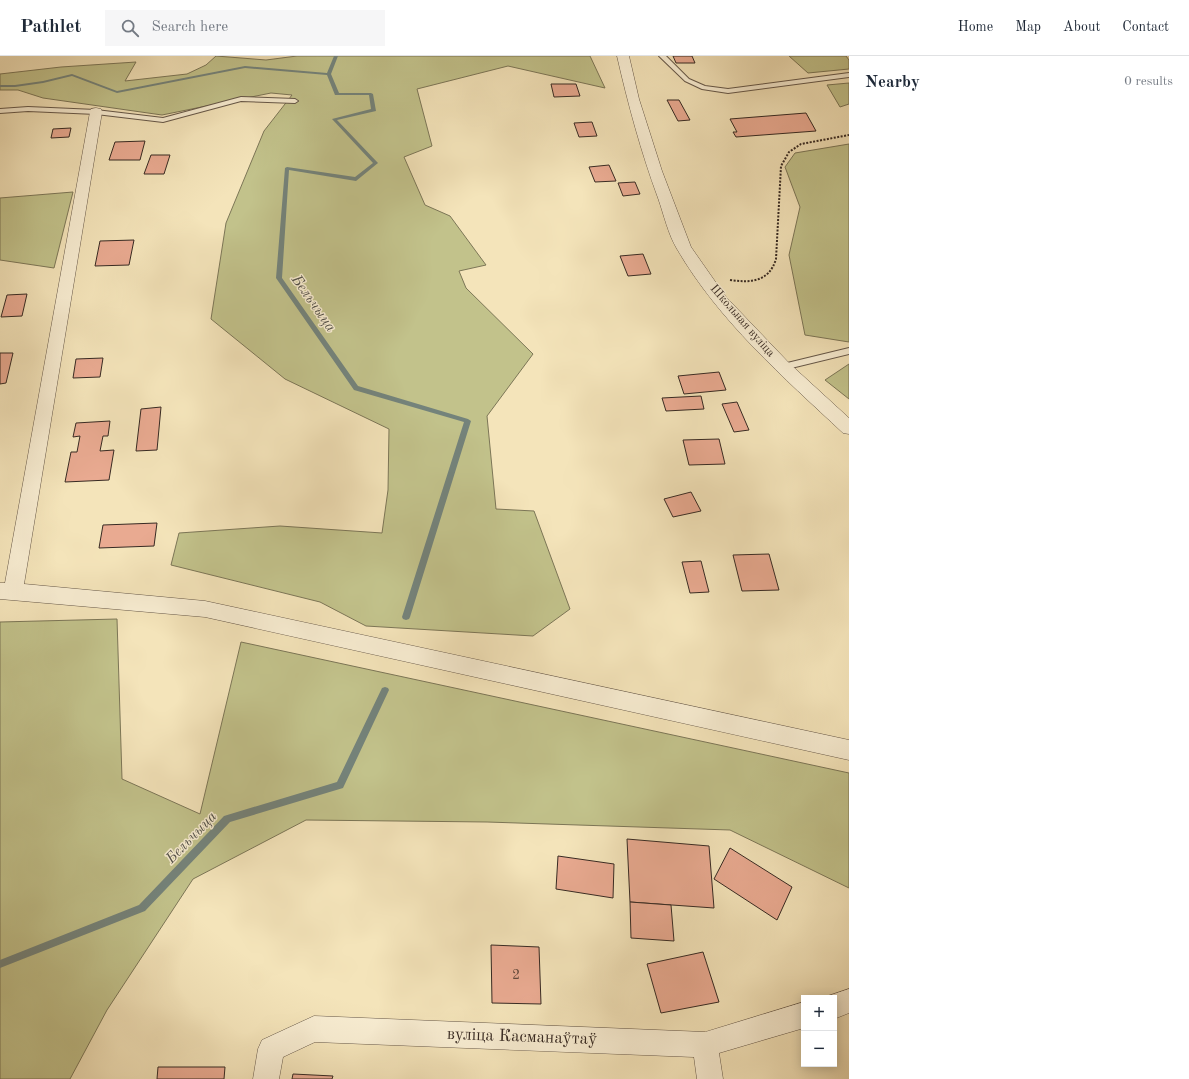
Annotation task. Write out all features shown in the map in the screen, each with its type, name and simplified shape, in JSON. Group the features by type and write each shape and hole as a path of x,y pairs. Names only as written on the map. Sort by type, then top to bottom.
{"street":[{"name":"Школьная вуліца","path":"623,56 633,99 653,164 676,230 684,248 721,301 784,367 849,428"},
{"path":"96,112 6,591 205,609 849,750"},
{"path":"837,1005 849,1001"},
{"name":"вуліца Касманаўтаў","path":"266,1079 271,1048 314,1029 705,1045 801,1016"},
{"path":"705,1045 710,1079"}],"lane":[{"path":"662,56 687,80 704,88 728,91 849,75"},
{"path":"0,111 28,109 96,112 163,120 241,99 295,101"},
{"path":"784,367 849,351"}],"path":[{"path":"701,273 741,282 754,280 765,276 772,271 776,259 781,166 788,153 795,146 806,142 849,135"}],"green space":[{"path":"216,56 266,60 297,56 590,56 605,88 508,66 417,89 432,146 404,157 425,205 450,216 486,265 459,271 466,288 533,354 487,416 496,509 534,511 570,609 533,636 366,626 320,602 171,565 179,533 280,526 382,533 388,490 389,429 285,379 211,319 226,223 264,131 292,95 271,93 162,115 43,98 18,90 0,90 0,74 61,67 136,62 125,81 187,74 206,65"},
{"path":"789,56 846,56 849,60 849,69 808,73"},
{"path":"849,83 849,104 840,107 827,85"},
{"path":"849,144 849,342 805,335 789,255 800,207 785,167 795,153"},
{"path":"73,192 54,268 0,260 0,198"},
{"path":"849,364 849,399 825,380"},
{"path":"117,619 122,779 200,814 241,642 849,773 849,888 730,830 487,822 306,820 193,879 107,1010 70,1079 0,1079 0,622"}],"building":[{"path":"673,56 692,56 695,63 676,63"},
{"path":"551,84 576,84 580,96 554,97"},
{"path":"667,100 679,100 690,120 678,121"},
{"path":"806,113 816,131 736,137 733,132 737,132 730,119"},
{"path":"592,122 597,136 579,137 574,123"},
{"path":"71,128 69,137 51,138 53,129"},
{"path":"145,141 140,160 109,160 115,142"},
{"path":"151,155 170,155 164,174 144,174"},
{"path":"609,165 616,181 595,182 589,167"},
{"path":"635,182 640,194 623,196 618,183"},
{"path":"134,240 129,265 95,266 100,241"},
{"path":"643,254 651,274 628,276 620,256"},
{"path":"27,294 22,316 1,317 7,295"},
{"path":"0,353 13,353 6,383 0,384"},
{"path":"103,358 100,377 73,378 76,359"},
{"path":"719,372 726,390 684,394 678,376"},
{"path":"701,396 704,409 666,411 662,398"},
{"path":"737,402 749,430 734,432 722,404"},
{"path":"161,407 157,450 136,451 141,409"},
{"path":"110,421 108,436 103,436 100,451 114,450 109,480 65,482 71,452 77,452 80,436 73,437 76,423"},
{"path":"719,439 725,464 689,465 683,440"},
{"path":"691,492 701,511 673,517 664,499"},
{"path":"157,523 154,546 99,548 103,525"},
{"path":"769,554 779,590 742,591 733,555"},
{"path":"701,561 709,592 690,593 682,562"},
{"path":"627,839 709,846 714,908 630,902"},
{"path":"730,848 792,887 777,920 714,879"},
{"path":"558,856 614,864 613,898 556,889"},
{"path":"630,902 671,905 674,941 631,938"},
{"path":"491,945 539,947 541,1004 492,1003"},
{"path":"703,952 719,1002 661,1013 647,964"},
{"path":"158,1067 225,1067 224,1079 157,1079"},
{"path":"293,1074 333,1076 332,1079 292,1079"}],"waterway":[{"name":"Бельчыца","path":"329,74 336,56"},
{"path":"0,86 15,86 43,82 72,75 117,92 245,67 329,74"},
{"name":"Бельчыца","path":"329,74 337,94 371,94 374,110 334,119 376,163 356,179 287,168 279,278 356,388 468,421 406,617"},
{"name":"Бельчыца","path":"0,964 142,908 227,819 340,785 385,690"}]}
